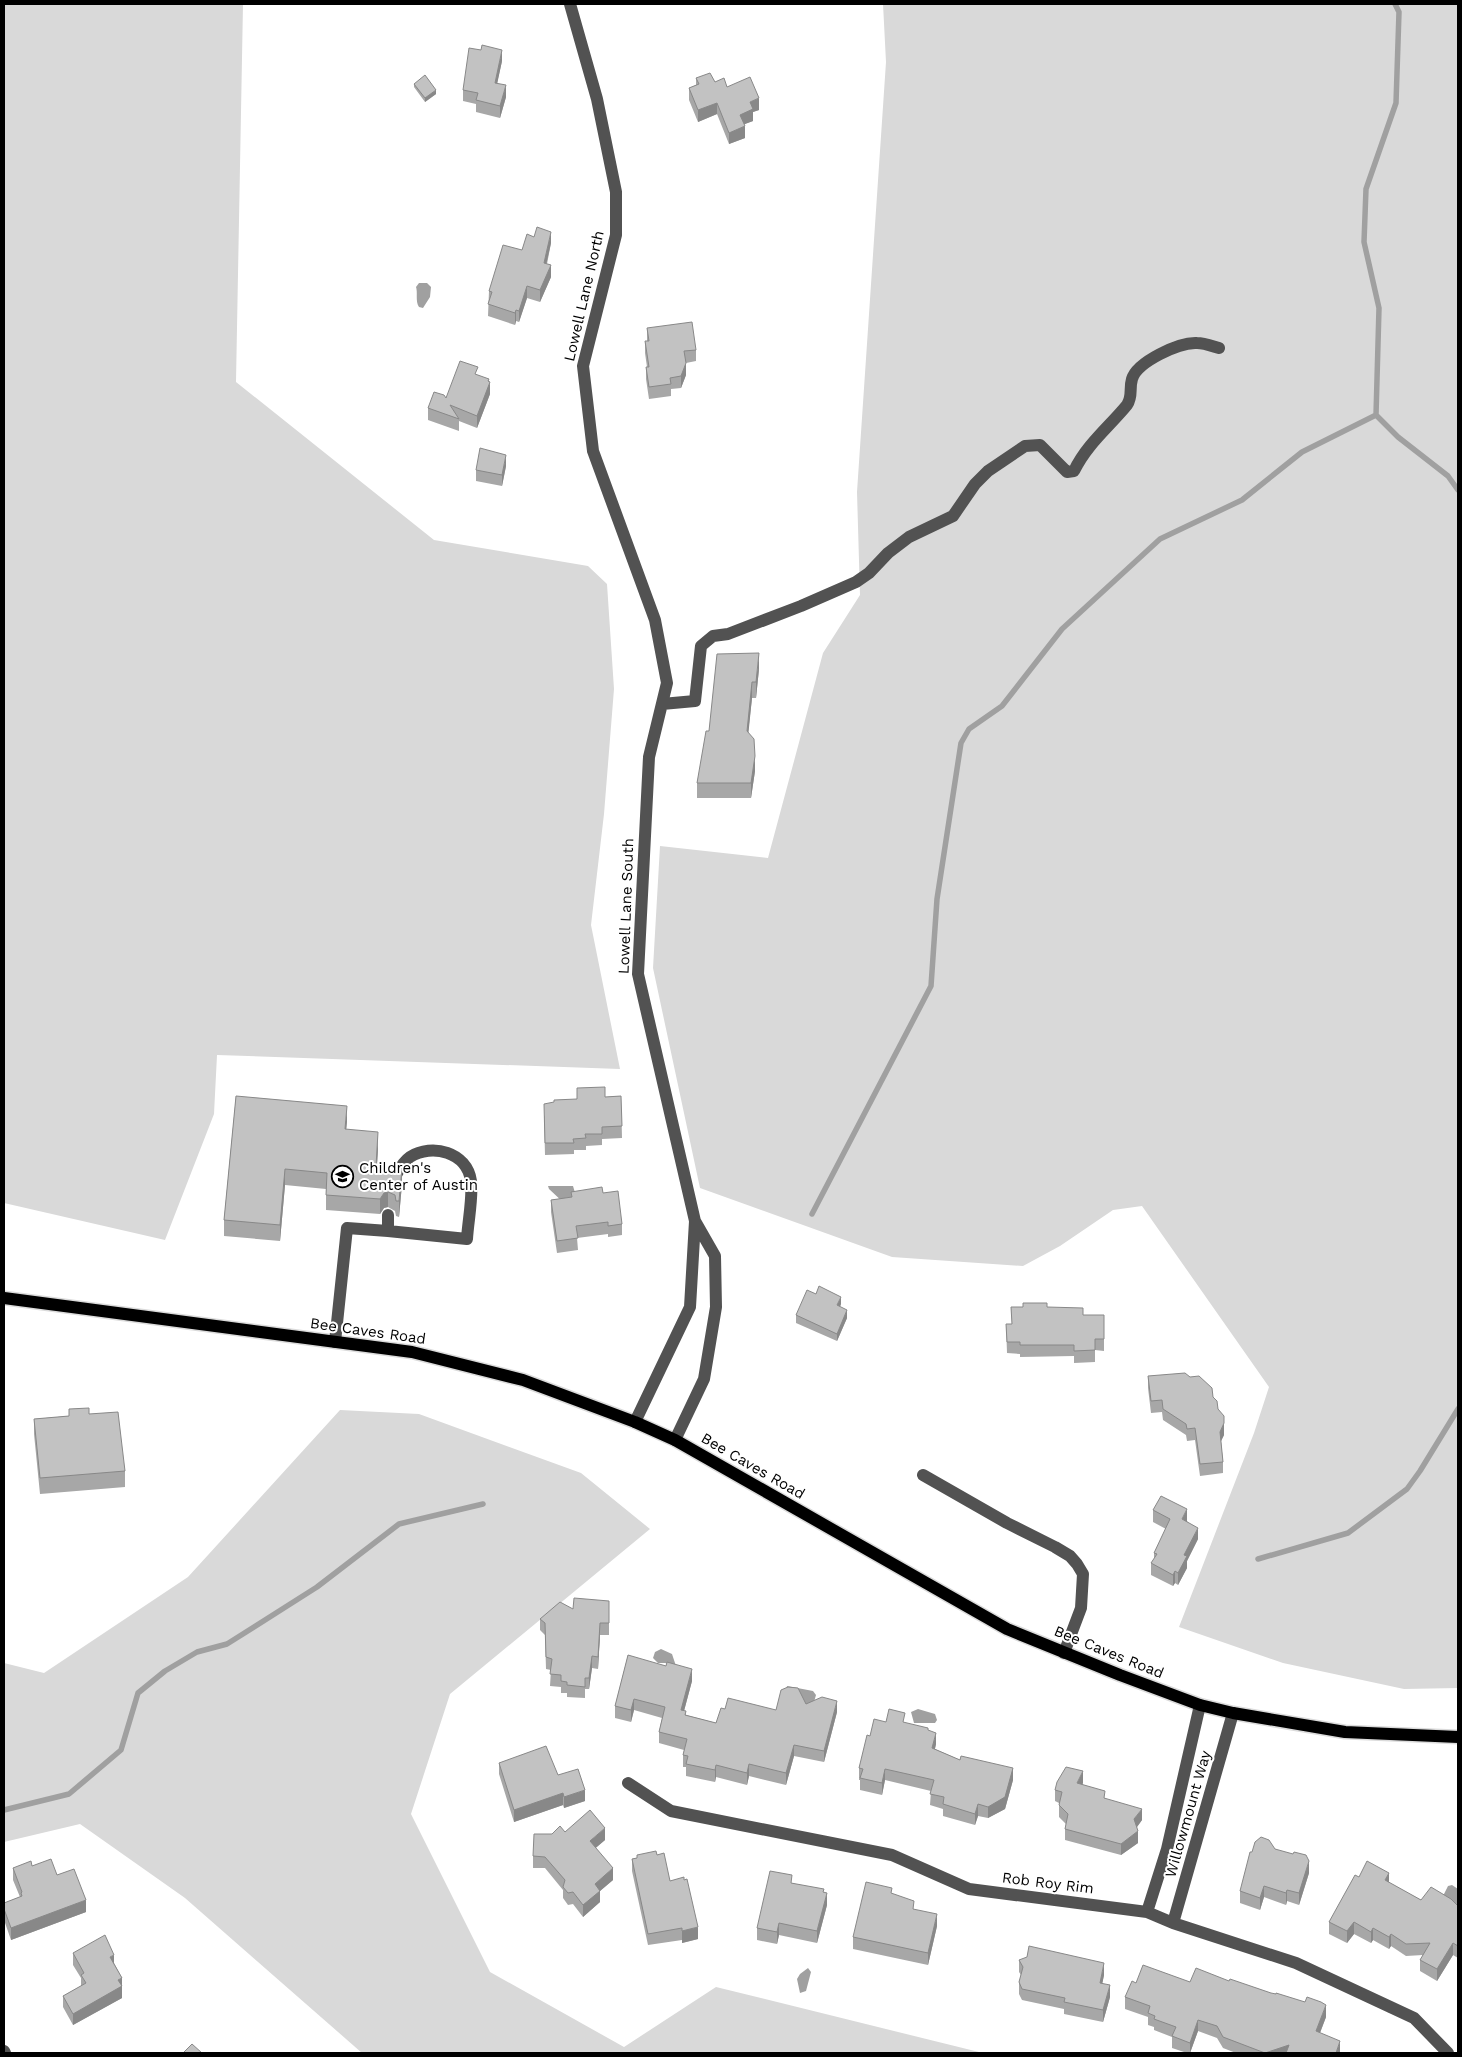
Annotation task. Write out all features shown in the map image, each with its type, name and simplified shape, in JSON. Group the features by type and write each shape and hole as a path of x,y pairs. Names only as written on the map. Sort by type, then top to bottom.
{"main road":[{"name":"Bee Caves Road","path":"4,1298 412,1352 523,1380 635,1422 675,1440 1008,1629 1120,1675 1200,1705 1233,1713 1346,1732 1458,1737"}],"street":[{"name":"Lowell Lane North","path":"570,4 597,99 616,192 616,236 583,366 593,451 656,620"},
{"path":"662,704 695,701 700,646 713,636 728,634 792,610 856,582 869,573 888,553 909,537 953,516 975,484 988,471 1025,446 1040,445 1067,472 1074,470 1095,438 1112,422 1131,399 1132,380 1138,368 1164,352 1180,345 1196,342 1219,348"},
{"name":"Lowell Lane South","path":"635,1422 690,1307 695,1221 638,974 649,757 667,683 656,620"},
{"path":"335,1342 347,1228 467,1239 471,1181 461,1159 449,1153 425,1150 409,1158 401,1166 392,1182"},
{"path":"388,1215 388,1231"},
{"name":"Lowell Lane South","path":"675,1440 704,1379 716,1307 715,1256 695,1221"},
{"path":"922,1475 1007,1523 1056,1547 1070,1556 1077,1564 1083,1574 1081,1608 1064,1653"},
{"name":"Willowmount Way","path":"1147,1912 1167,1850 1200,1705"},
{"name":"Willowmount Way","path":"1173,1923 1233,1713"},
{"name":"Rob Roy Rim","path":"628,1783 671,1811 892,1855 969,1889 1147,1912 1173,1923 1296,1963 1414,2018 1448,2053"}],"shaded area":[{"path":"4,4 243,4 236,382 434,540 588,566 607,584 614,689 604,814 591,925 620,1069 217,1055 214,1114 165,1240 4,1203"},
{"path":"883,4 1458,4 1458,1688 1404,1689 1283,1663 1179,1627 1254,1433 1269,1387 1142,1206 1113,1210 1060,1246 1023,1266 892,1257 700,1188 653,968 660,846 768,858 823,653 860,595 857,492 886,62"},
{"path":"419,283 427,283 431,287 430,297 423,308 419,307 417,302 416,287"},
{"path":"548,1186 573,1186 576,1196 564,1203"},
{"path":"340,1410 419,1414 581,1473 650,1529 450,1694 411,1814 490,1972 624,2047 716,1987 983,2053 362,2053 185,1898 80,1824 4,1842 4,1663 44,1673 188,1577"},
{"path":"661,1649 672,1654 676,1666 658,1663 653,1658 655,1652"},
{"path":"787,1686 813,1691 816,1695 812,1709 785,1695"},
{"path":"918,1709 935,1714 937,1720 935,1723 914,1723 911,1712"},
{"path":"1452,1885 1458,1889 1458,1905 1443,1896 1448,1886"},
{"path":"808,1968 811,1972 806,1991 800,1993 797,1979"}],"building":[{"path":"482,45 502,50 495,83 506,85 500,106 476,100 478,93 463,90 469,48 481,50"},
{"path":"710,73 715,82 724,78 727,87 750,77 759,98 750,102 753,109 740,115 745,126 729,133 717,103 698,110 689,88 699,84 696,78"},
{"path":"425,75 436,90 425,98 414,84"},
{"path":"537,227 551,232 544,263 551,265 540,290 527,286 519,311 516,310 515,313 488,304 492,292 489,291 503,245 522,250 527,234 534,237"},
{"path":"692,322 696,350 684,351 686,363 681,376 670,378 671,384 649,387 646,367 649,367 645,341 649,341 647,328"},
{"path":"460,361 478,367 475,374 489,379 488,381 490,382 477,416 450,405 459,419 428,408 434,392 444,395 446,398"},
{"path":"480,448 506,455 502,475 476,470"},
{"path":"759,653 756,682 752,682 747,731 754,739 755,756 751,783 697,783 706,731 709,731 717,654"},
{"path":"605,1087 605,1097 621,1096 622,1126 602,1127 602,1134 585,1134 586,1138 573,1139 574,1143 545,1143 544,1104 554,1102 554,1100 577,1099 577,1088"},
{"path":"236,1096 347,1106 345,1129 378,1132 376,1166 384,1166 385,1171 391,1175 402,1168 399,1201 396,1201 395,1195 388,1192 384,1193 380,1199 326,1195 327,1173 285,1169 280,1225 224,1220"},
{"path":"602,1187 603,1193 618,1191 622,1224 608,1226 608,1222 576,1226 578,1238 557,1241 551,1200 572,1197 571,1192"},
{"path":"819,1286 841,1297 837,1305 847,1310 837,1334 796,1315 807,1290 816,1294"},
{"path":"1023,1303 1047,1303 1047,1307 1083,1308 1083,1315 1104,1315 1104,1339 1095,1339 1095,1350 1074,1351 1074,1345 1020,1345 1020,1342 1007,1342 1006,1324 1012,1324 1011,1307 1023,1307"},
{"path":"1185,1373 1190,1377 1199,1376 1212,1388 1213,1397 1217,1401 1218,1409 1224,1416 1224,1423 1220,1432 1223,1462 1200,1464 1195,1428 1187,1429 1186,1424 1163,1409 1162,1400 1151,1401 1148,1376"},
{"path":"89,1408 89,1414 118,1412 125,1471 40,1478 34,1419 69,1416 69,1409"},
{"path":"1161,1496 1187,1509 1182,1519 1198,1528 1184,1555 1187,1556 1178,1573 1175,1571 1173,1575 1151,1563 1157,1554 1154,1553 1170,1519 1153,1510"},
{"path":"574,1598 609,1601 609,1623 600,1623 598,1657 592,1656 589,1678 585,1678 585,1687 567,1685 567,1682 561,1681 561,1675 550,1674 552,1659 546,1657 545,1623 540,1619 560,1602 573,1609"},
{"path":"628,1655 666,1666 667,1662 692,1669 681,1710 686,1711 685,1715 716,1723 721,1708 725,1709 728,1698 776,1710 781,1690 788,1687 798,1688 806,1704 822,1697 837,1701 824,1751 794,1745 786,1773 749,1764 747,1773 716,1765 715,1770 686,1764 688,1756 683,1755 687,1739 659,1732 665,1707 634,1699 631,1710 615,1706"},
{"path":"889,1709 905,1713 903,1722 928,1728 928,1730 936,1733 932,1748 960,1760 961,1756 1013,1768 1005,1797 988,1807 978,1804 975,1814 943,1804 944,1797 930,1794 934,1780 885,1769 882,1783 860,1778 863,1769 859,1768 867,1735 870,1736 874,1719 886,1722"},
{"path":"546,1746 558,1775 578,1769 585,1790 564,1797 563,1793 514,1810 499,1763"},
{"path":"1066,1767 1083,1771 1077,1783 1105,1791 1104,1798 1142,1809 1134,1819 1138,1831 1121,1844 1065,1829 1068,1814 1059,1805 1062,1792 1055,1790 1057,1782"},
{"path":"590,1810 605,1828 590,1841 613,1868 595,1884 600,1891 583,1905 573,1892 568,1893 563,1887 565,1880 545,1857 533,1856 534,1834 552,1834 560,1826 565,1832"},
{"path":"1261,1837 1269,1840 1275,1849 1306,1855 1309,1861 1299,1893 1287,1890 1286,1893 1264,1886 1260,1898 1240,1891 1250,1852 1252,1852 1255,1842"},
{"path":"656,1851 657,1855 664,1853 670,1881 684,1877 684,1880 687,1879 698,1927 682,1931 682,1928 648,1934 632,1859 637,1858 637,1855"},
{"path":"51,1859 57,1875 74,1869 86,1900 11,1928 4,1909 4,1903 22,1896 13,1868 31,1861 32,1866"},
{"path":"1367,1861 1389,1873 1385,1880 1421,1900 1431,1887 1451,1899 1458,1906 1458,1946 1453,1943 1437,1969 1420,1960 1430,1943 1406,1944 1391,1934 1389,1937 1373,1928 1371,1932 1354,1922 1347,1931 1329,1922 1355,1875 1359,1877"},
{"path":"770,1871 792,1875 791,1883 824,1889 823,1892 827,1893 817,1931 779,1923 777,1932 757,1928"},
{"path":"866,1882 892,1888 891,1893 914,1901 913,1909 937,1914 928,1953 853,1937"},
{"path":"105,1935 114,1955 110,1957 122,1978 118,1980 122,1986 73,2014 63,1996 86,1983 81,1975 84,1973 73,1953"},
{"path":"1029,1946 1104,1963 1100,1983 1110,1985 1103,2010 1064,2002 1065,1998 1022,1989 1019,1982 1023,1967 1019,1960 1027,1957"},
{"path":"1143,1965 1190,1982 1196,1968 1229,1981 1230,1979 1271,1993 1305,2002 1307,1997 1321,2002 1326,2005 1316,2031 1340,2041 1336,2053 1286,2053 1289,2045 1265,2053 1223,2037 1217,2026 1198,2020 1190,2043 1172,2036 1176,2027 1154,2019 1155,2016 1148,2013 1150,2006 1125,1997 1132,1981 1136,1983"},
{"path":"192,2044 202,2053 183,2053"}],"waterway":[{"path":"812,1214 931,986 937,899 961,743 969,729 1002,706 1062,629 1160,539 1242,500 1302,452 1376,415 1379,308 1364,242 1366,189 1396,103 1399,12 1395,4"},
{"path":"1376,415 1398,437 1448,476 1458,490"},
{"path":"1258,1559 1348,1533 1407,1489 1458,1409"},
{"path":"4,1810 69,1794 121,1750 138,1693 165,1671 197,1652 227,1644 317,1587 399,1524 483,1504"}],"place":[{"name":"Children's Center of Austin","path":"343,1177"}]}
